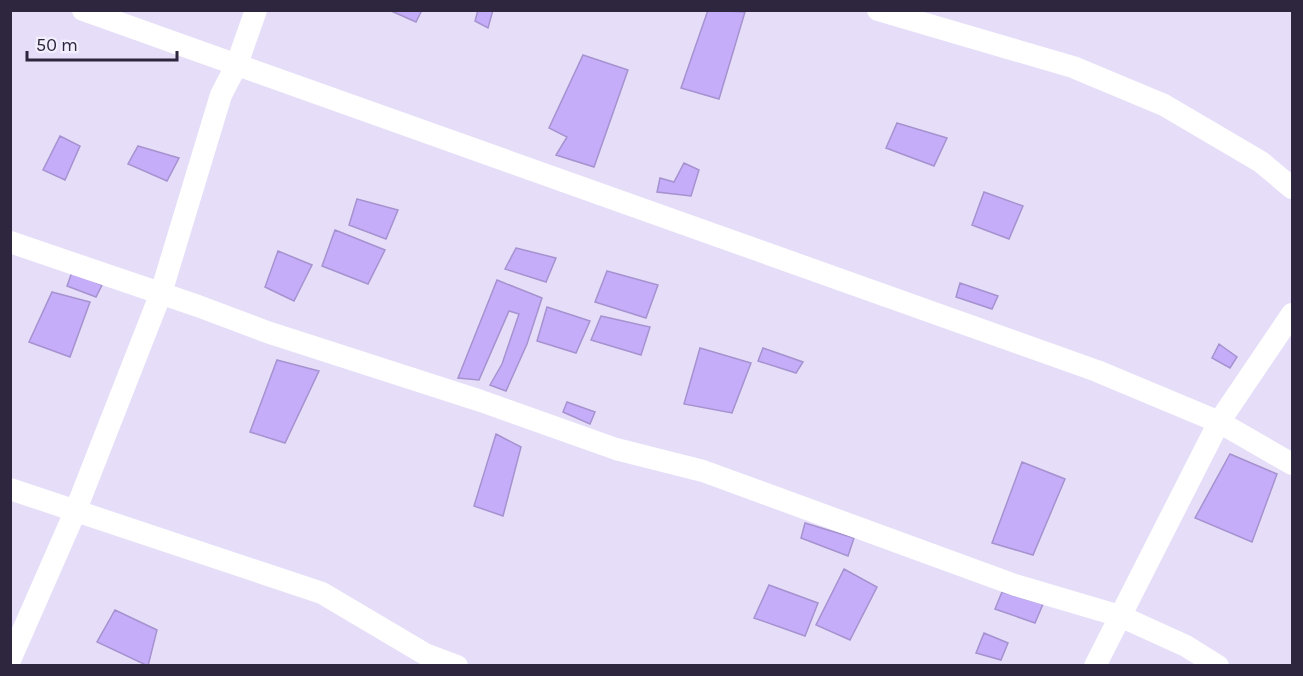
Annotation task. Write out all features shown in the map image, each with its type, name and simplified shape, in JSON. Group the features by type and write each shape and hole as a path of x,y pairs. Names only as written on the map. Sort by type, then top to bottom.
{"street":[{"path":"83,10 1064,358 1219,422 1293,464"},
{"path":"10,660 75,512 161,293 221,95 237,64 256,10"},
{"path":"878,10 1072,67 1164,105 1261,162 1293,188"},
{"path":"10,242 267,332 481,401 616,449 704,471 1015,585 1120,616 1186,646 1218,666"},
{"path":"1095,666 1219,422 1293,314"},
{"path":"10,489 322,593 425,654 457,666"}],"building":[{"path":"389,10 422,10 416,22"},
{"path":"478,10 493,10 488,28 475,21"},
{"path":"708,10 745,12 719,99 681,88"},
{"path":"583,55 628,70 594,167 556,155 567,137 549,128"},
{"path":"897,123 947,138 934,166 886,148"},
{"path":"60,136 80,146 65,180 43,170"},
{"path":"138,146 179,158 167,181 128,164"},
{"path":"684,163 699,170 691,196 657,192 660,178 674,182"},
{"path":"984,192 1023,206 1009,239 972,225"},
{"path":"357,199 398,210 386,239 349,225"},
{"path":"335,230 385,250 368,284 322,266"},
{"path":"516,248 556,258 546,282 505,269"},
{"path":"278,251 312,265 294,301 265,287"},
{"path":"607,271 658,285 646,318 595,302"},
{"path":"72,272 102,285 96,297 67,286"},
{"path":"497,280 542,298 527,344 506,391 490,385 502,364 519,314 509,311 479,380 458,378"},
{"path":"960,283 998,296 992,309 956,297"},
{"path":"52,292 90,302 70,357 29,342"},
{"path":"547,307 590,321 576,353 537,341"},
{"path":"601,316 650,327 641,355 591,340"},
{"path":"1219,344 1237,357 1230,368 1212,358"},
{"path":"700,348 751,363 732,413 684,404"},
{"path":"763,348 803,362 796,373 758,361"},
{"path":"277,360 319,371 285,443 250,432"},
{"path":"567,402 595,412 590,424 563,412"},
{"path":"496,434 521,447 503,516 474,506"},
{"path":"1230,454 1277,474 1252,542 1195,518"},
{"path":"1022,462 1065,479 1033,555 992,543"},
{"path":"805,523 854,538 848,556 801,538"},
{"path":"844,569 877,587 850,640 816,625"},
{"path":"769,585 818,603 805,636 754,618"},
{"path":"1002,592 1043,604 1035,623 995,609"},
{"path":"115,610 157,630 148,666 97,642"},
{"path":"984,633 1008,643 1001,660 976,653"}]}
